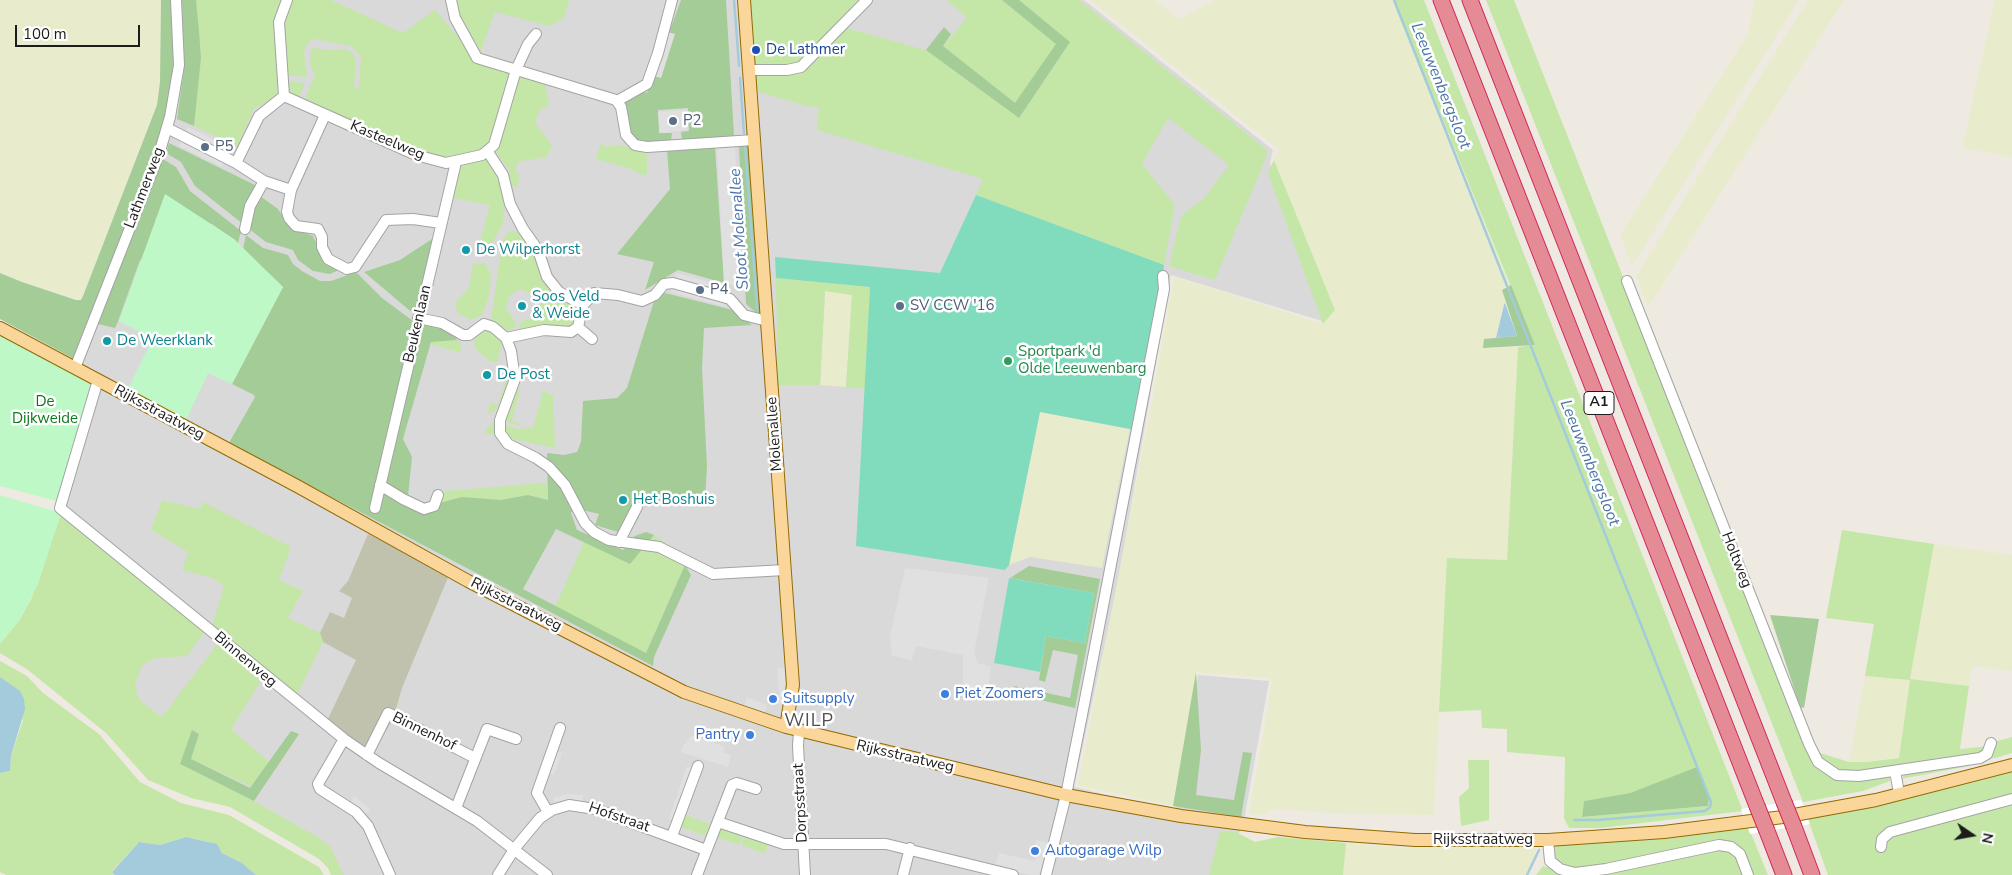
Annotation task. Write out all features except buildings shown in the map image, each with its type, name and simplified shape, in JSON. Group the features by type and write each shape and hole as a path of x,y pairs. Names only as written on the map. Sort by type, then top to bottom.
{"highway":[{"name":"A1","path":"1440,0 1784,875"},
{"name":"A1","path":"1470,0 1812,875"}],"main road":[{"name":"Molenallee","path":"744,0 793,685 786,727"},
{"name":"Rijksstraatweg","path":"0,328 468,581 665,683 729,709 799,731 1066,795 1181,816 1305,832 1415,840 1548,840 1646,834 1727,825 1820,810 1899,794 2012,765"}],"street":[{"name":"Lathmerweg","path":"75,368 167,128 177,87 179,65 176,0"},
{"path":"236,163 259,116 284,96 279,22 287,0"},
{"path":"451,0 455,18 477,58 615,100 621,106 626,135 632,143 639,146 754,140"},
{"path":"615,100 647,84 658,53 672,0"},
{"path":"749,70 787,70 801,67 866,0"},
{"path":"536,34 528,44 516,70 494,145 488,152 503,175 510,204 523,229 538,250 547,276 559,292 583,305"},
{"name":"Kasteelweg","path":"284,96 416,155 446,163 456,162 488,152"},
{"path":"325,115 290,190 287,212 292,223 296,226 318,229 321,232 322,248 328,259 346,269 355,268 378,229 386,220 413,218 441,223"},
{"path":"167,128 236,163 264,181 290,190"},
{"name":"Beukenlaan","path":"375,508 456,162"},
{"path":"245,229 250,206 264,181"},
{"path":"1046,875 1066,795 1164,289 1163,276"},
{"name":"Holtweg","path":"1627,281 1814,756 1826,769 1844,777 1894,771"},
{"path":"506,338 544,330 571,332 578,327 583,305 594,293 618,295 642,301 654,294 664,284 673,283 730,299 744,315 767,321"},
{"path":"418,318 442,323 463,335 469,335 484,324 492,327 506,338 519,381 500,420 499,428 504,440 549,467 564,485 589,527 605,538 619,542 651,544 713,574 785,570"},
{"path":"578,327 592,339"},
{"path":"512,359 517,345 527,335"},
{"name":"Binnenweg","path":"98,380 60,508 344,740 456,808 515,848 547,875"},
{"path":"380,485 403,499 424,508 434,506 438,495"},
{"path":"619,542 638,507"},
{"name":"Binnenhof","path":"367,755 388,712 475,758"},
{"path":"548,812 537,793 560,728"},
{"name":"Binnenhof","path":"456,808 487,729 516,739"},
{"name":"Dorpsstraat","path":"799,731 798,746 805,875"},
{"path":"344,740 318,781 319,787 348,806 362,818 373,833 390,875"},
{"path":"1899,794 1894,771 1980,758 1987,754 1991,743"},
{"path":"672,836 698,766"},
{"path":"697,875 732,785 737,783 756,790"},
{"path":"1881,847 1884,836 1890,832 2012,799"},
{"name":"Hofstraat","path":"498,875 515,848 533,826 548,812 569,805 588,806 706,850"},
{"path":"718,822 779,843 804,845 879,843 910,848 1013,875"},
{"path":"1548,840 1550,861 1560,869 1574,873 1606,869 1719,845 1731,847 1740,854 1748,875"},
{"path":"903,875 910,848"}],"shaded area":[{"path":"0,0 161,0 160,82 157,105 81,300 22,282 0,273"},
{"path":"175,0 1084,0 1273,150 1270,163 1333,310 1322,321 1171,275 1117,588 1074,787 1175,811 1198,675 1269,681 1243,826 1214,875 338,875 323,850 102,707 62,506 66,375 169,113"},
{"path":"1090,0 1155,0 1178,19 1216,0 1394,0 1406,27 1511,285 1502,290 1505,303 1496,338 1488,338 1483,348 1518,347 1507,560 1447,558 1434,815 1348,814 1272,809 1262,815 1249,814 1272,682 1268,678 1196,672 1173,806 1078,785 1174,277 1323,324 1335,310 1274,160 1279,151 1277,148"},
{"path":"1755,0 1799,0 1632,266 1620,235 1748,34"},
{"path":"1808,0 1844,0 1648,307 1636,276"},
{"path":"1995,0 2012,0 2012,157 1962,148"},
{"path":"668,32 675,34 661,78 654,76"},
{"name":"P2","path":"685,110 687,130 660,133 658,112"},
{"name":"P5","path":"188,127 232,148 222,167 179,146"},
{"path":"735,147 744,289 724,282 717,148"},
{"name":"P4","path":"676,273 729,287 724,306 671,292"},
{"path":"825,291 852,295 846,387 820,385"},
{"path":"1040,412 1130,428 1102,568 1030,557 1009,565"},
{"path":"368,534 449,575 402,688 393,719 371,756 326,723 356,660 323,642 320,633 330,612 344,618 352,598 339,591 348,581"},
{"path":"1934,544 2012,555 2012,671 1972,666 1969,686 1935,682 1899,758 1849,762 1865,676 1910,679"},
{"path":"905,568 989,578 974,653 978,663 991,667 987,694 963,691 963,655 916,646 912,660 892,656 890,637"},
{"path":"785,667 786,691 782,705 776,703 779,692 777,668"},
{"path":"747,697 767,705 764,713 744,706"},
{"path":"692,735 725,747 723,752 731,755 728,767 681,752 683,746"},
{"path":"556,751 562,753 554,775 548,774"},
{"path":"687,766 693,768 674,821 669,819"},
{"path":"568,794 583,795 583,801 569,801 554,805 554,798"},
{"path":"354,796 370,809 366,814 351,801"},
{"path":"1036,840 1048,843 1039,875 1030,875 995,866 999,853 1035,861 1039,847 1035,846"},
{"path":"1346,843 1394,847 1534,846 1536,849 1532,864 1525,875 1343,875"}],"green space":[{"path":"161,0 172,0 174,67 166,121 74,359 0,319 0,273 76,300 81,300 157,105 160,82"},
{"path":"182,0 196,0 199,31 201,58 194,126 177,119 184,70"},
{"path":"196,0 282,0 276,41 280,90 270,101 254,108 238,147 194,126 201,58"},
{"path":"291,0 331,0 403,33 435,10 460,37 476,62 512,72 488,148 450,160 422,153 303,102 315,76 310,65 311,50 313,48 345,49 353,53 356,62 354,86 359,89 361,57 352,46 314,39 308,42 304,51 307,77 284,75 282,23"},
{"path":"455,0 569,0 564,17 550,26 495,12 480,53 459,16"},
{"path":"681,0 726,0 734,136 682,140 681,132 689,131 688,108 658,110 659,133 672,133 671,141 639,142 631,137 622,98 636,89 647,93"},
{"path":"750,0 863,0 802,60 794,65 755,66"},
{"path":"947,0 1002,0 1057,44 1015,103 943,46 967,18"},
{"path":"1002,0 1019,0 1070,42 1019,118 926,50 944,27 951,34 943,46 1015,103 1056,44"},
{"path":"1019,0 1079,0 1266,149 1267,155 1215,280 1169,266 1181,216 1204,198 1229,165 1168,118 1142,164 1175,205 1164,265 976,195 983,179 817,130 819,107 807,106 756,91 755,76 799,73 815,62 846,28 926,50 1019,118 1070,42"},
{"path":"1394,0 1424,0 1743,811 1600,828 1569,828 1564,818 1565,757 1507,752 1507,729 1482,728 1481,710 1439,712 1447,558 1507,560 1518,347 1535,345","holes":["1697,768 1709,798 1708,806 1582,817 1584,801 1630,793"]},
{"path":"1486,0 1514,0 1810,752 1826,772 1889,776 1890,781 1863,791 1803,802"},
{"path":"519,75 545,83 549,107 540,109 535,123 552,145 547,157 517,162 516,173 520,175 517,187 511,185 508,168 496,153"},
{"path":"285,81 305,83 298,99 287,90"},
{"path":"169,143 259,187 243,224 195,186 181,162 166,153"},
{"path":"601,143 605,147 622,145 635,150 647,150 647,174 645,176 631,169 596,159"},
{"path":"739,146 749,146 760,316 746,304"},
{"path":"715,147 724,283 678,270 645,290 654,262 617,254 670,189 667,150"},
{"path":"163,159 176,167 190,191 241,231 238,243 212,224 140,260 115,328 98,324"},
{"path":"487,159 501,178 506,193 503,224 491,245 480,241 490,205 453,198 461,164"},
{"path":"1274,160 1335,310 1323,324 1268,173"},
{"path":"165,194 234,239 283,287 232,384 208,373 186,420 128,389 153,338 119,321"},
{"name":"Sportpark 'd Olde Leeuwenbarg","path":"976,195 1164,265 1162,288 1135,430 1040,412 1009,565 1005,570 856,546 870,287 776,278 775,257 940,273"},
{"path":"260,196 278,209 289,227 313,236 318,247 339,270 330,274 313,271 298,260 293,250 266,242 248,228 253,210"},
{"path":"512,231 520,232 536,252 539,267 574,304 578,317 573,327 523,332 519,328 520,322 536,317 543,298 538,292 534,295 519,289 509,296 506,308 516,323 514,328 510,331 504,329 497,326 491,320 502,242 507,233"},
{"path":"246,235 263,248 288,255 293,264 320,281 331,281 356,272 382,298 413,321 370,508 378,513 424,322 453,333 457,340 431,342 403,439 412,457 408,496 415,502 432,505 462,497 501,500 528,495 548,500 547,453 564,455 577,452 581,442 583,401 617,398 627,388 655,298 665,293 733,310 752,325 704,328 702,368 707,466 705,499 640,507 639,517 628,535 595,525 599,514 574,508 571,513 577,530 623,550 635,536 646,532 654,535 630,564 556,529 523,589 646,653 685,565 691,575 654,657 653,666 229,443 255,397 232,384 283,287 243,249"},
{"path":"435,237 415,315 364,272 400,260"},
{"path":"485,263 491,274 489,296 482,315 471,320 458,314 455,303 469,287 473,264"},
{"path":"776,278 870,287 866,389 846,387 852,295 825,291 820,385 778,385"},
{"path":"1511,285 1535,345 1483,348 1484,339 1517,336 1502,290"},
{"path":"485,330 495,332 503,340 497,363 487,360 486,357 477,351 474,343 476,333"},
{"name":"De Dijkweide","path":"0,333 100,388 64,503 0,486"},
{"path":"457,340 460,342 462,353 430,344 431,342"},
{"path":"511,373 509,387 498,407 490,414 488,412 490,403 498,405 507,376"},
{"path":"517,388 520,390 512,421 520,423 520,426 506,421 504,414 513,391"},
{"path":"543,391 553,395 555,448 484,433 498,415 505,425 518,429 533,428"},
{"path":"546,483 548,500 528,495 501,500 463,497 432,505 421,504 447,491"},
{"path":"0,495 61,513 38,584 19,621 0,644"},
{"path":"162,500 200,509 203,502 291,547 279,580 303,591 288,618 320,633 323,642 296,697 212,626 224,586 212,578 182,570 188,552 151,530"},
{"path":"61,514 205,631 187,656 158,658 148,661 142,666 135,684 138,696 144,704 162,717 218,643 263,678 231,729 269,762 252,787 191,759 199,734 193,730 180,764 254,801 319,838 330,846 344,875 331,875 328,868 319,859 230,807 191,798 148,780 106,733 28,670 0,653 0,643 20,619 31,599"},
{"path":"1842,530 1934,544 1910,679 1969,686 1960,749 1989,746 1982,755 1858,774 1834,771 1814,751 1849,762 1899,758 1910,680 1865,676 1874,624 1826,618"},
{"path":"654,535 665,542 685,565 646,653 555,607 584,542 630,564"},
{"path":"1029,566 1100,579 1075,708 1011,693 1014,686 1070,698 1078,655 1053,650 1045,682 1039,680 1046,636 1085,643 1094,593 1010,578"},
{"path":"1009,578 1094,593 1085,643 1046,636 1040,672 994,663"},
{"path":"1770,615 1819,619 1804,708 1800,707"},
{"path":"0,661 27,676 43,693 99,734 140,782 181,803 229,815 319,867 324,875 256,875 242,863 222,853 209,842 186,837 160,845 139,842 112,871 115,875 6,875 0,872 0,773 10,771 11,756 23,720 0,677"},
{"path":"1196,672 1201,750 1196,795 1234,800 1243,752 1252,753 1241,817 1173,806"},
{"path":"192,730 199,734 191,759 250,788 291,731 299,734 254,801 180,764"},
{"path":"2012,737 2012,753 1964,767 1901,779 1908,771 1972,762 1994,742"},
{"path":"1468,760 1489,760 1489,820 1461,826 1459,797 1469,788"},
{"path":"1697,767 1709,798 1708,806 1582,817 1584,801 1630,793"},
{"path":"2012,770 2012,795 1886,837 2012,803 2012,875 1828,875 1807,817"},
{"path":"686,815 710,824 705,836 681,827"},
{"path":"1748,826 1768,875 1750,875 1734,845 1579,870 1558,865 1551,852 1559,843"},
{"path":"721,827 743,834 739,845 714,836"},
{"path":"1220,831 1236,832 1255,842 1278,837 1346,843 1343,875 1209,875"},
{"path":"745,836 768,844 765,854 741,845"},
{"path":"1711,848 1735,853 1745,875 1536,875 1543,866 1563,872"}],"water":[{"path":"1505,303 1517,336 1496,338 1504,305"},
{"path":"0,677 20,691 24,699 25,709 11,756 10,771 0,773"},
{"path":"186,837 217,844 222,853 242,863 256,875 115,875 112,872 139,842 160,845"}],"pier":[{"path":"1801,800 1810,824 1750,834 1741,809"}],"waterway":[{"name":"Sloot Molenallee","path":"734,0 739,66"},
{"name":"Leeuwenbergsloot","path":"1394,0 1711,802 1710,807 1705,811 1597,820 1574,820"},
{"name":"Sloot Molenallee","path":"740,78 744,133"},
{"name":"Sloot Molenallee","path":"745,147 757,309"},
{"name":"Leeuwenbergsloot","path":"1527,875 1539,850"}],"place":[{"name":"De Lathmer","path":"756,50"},
{"name":"P2","path":"673,121"},
{"name":"P5","path":"205,147"},
{"name":"De Wilperhorst","path":"466,250"},
{"name":"P4","path":"700,290"},
{"name":"Soos Veld & Weide","path":"522,306"},
{"name":"SV CCW '16","path":"900,306"},
{"name":"De Weerklank","path":"107,341"},
{"name":"Sportpark 'd Olde Leeuwenbarg","path":"1008,361"},
{"name":"De Post","path":"487,375"},
{"name":"Het Boshuis","path":"623,500"},
{"name":"Piet Zoomers","path":"945,694"},
{"name":"Suitsupply","path":"773,699"},
{"name":"Pantry","path":"750,735"},
{"name":"Autogarage Wilp","path":"1035,851"}],"district":[{"name":"WILP","path":"809,722"}]}
